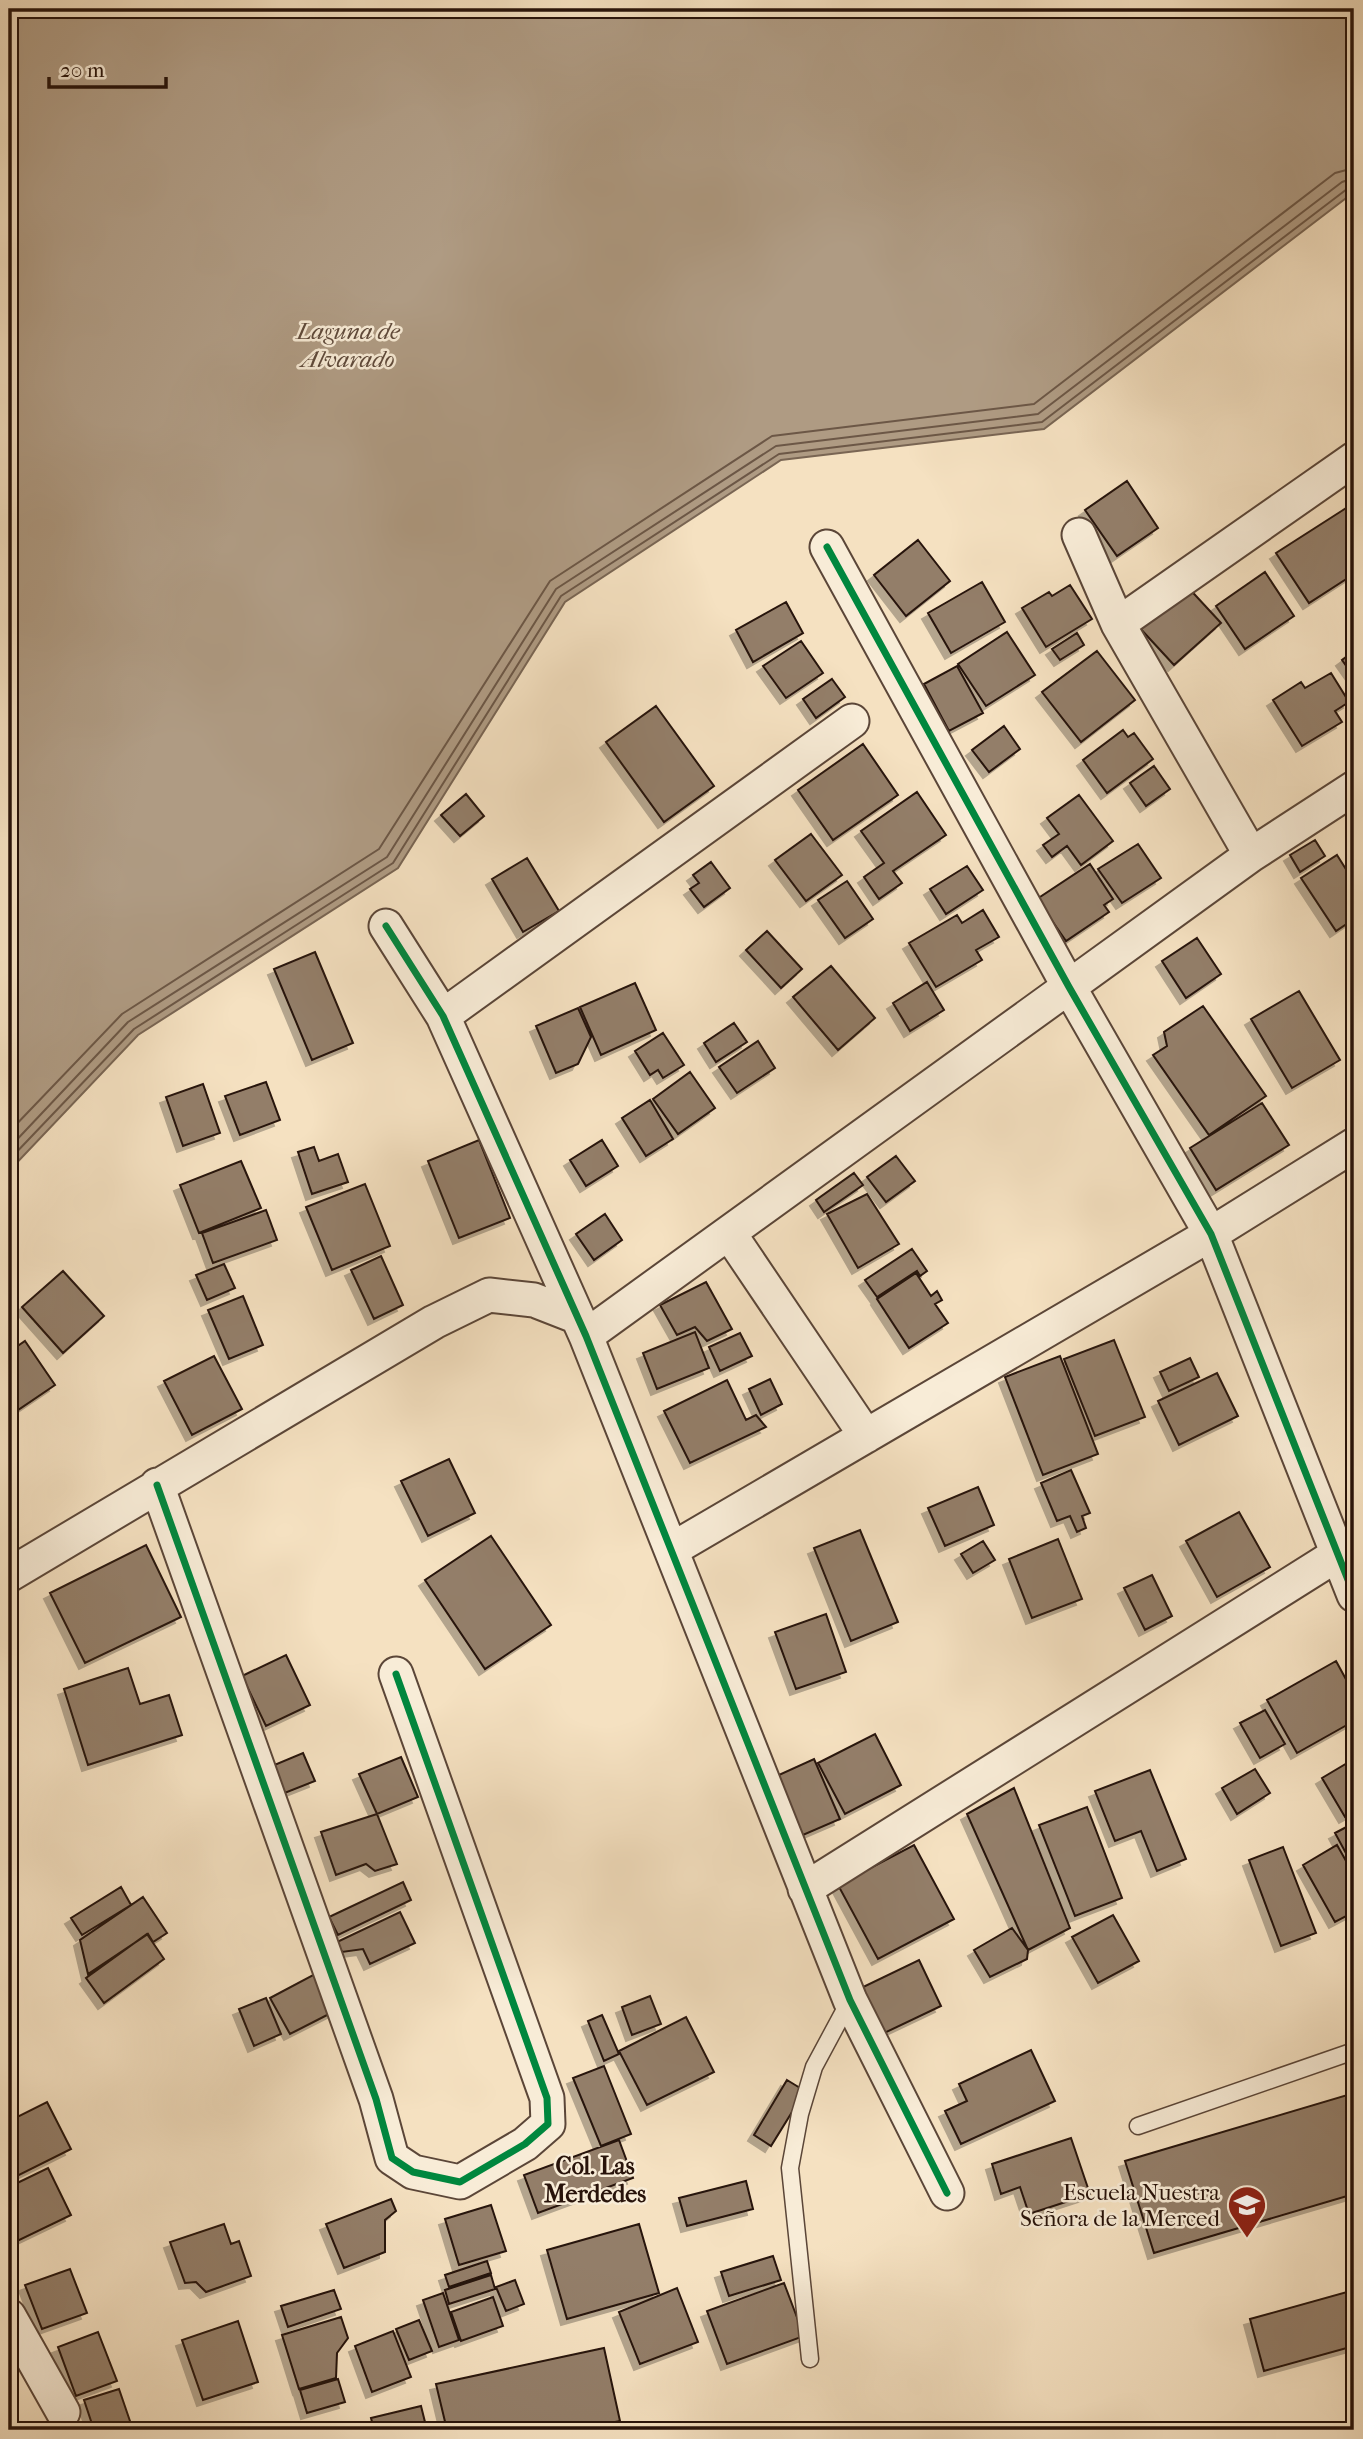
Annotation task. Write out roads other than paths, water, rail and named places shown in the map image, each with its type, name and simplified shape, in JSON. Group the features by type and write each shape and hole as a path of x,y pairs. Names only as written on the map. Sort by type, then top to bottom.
{"street":[{"path":"1118,624 1354,459"},
{"path":"1079,535 1118,624 1251,855"},
{"path":"827,547 1069,987 1211,1234 1345,1549 1354,1595"},
{"path":"443,1016 852,721"},
{"path":"580,1326 729,1233 1251,855 1354,788"},
{"path":"386,926 443,1016 580,1326 850,2000 947,2193"},
{"path":"671,1550 1211,1234 1354,1145"},
{"path":"729,1233 866,1436"},
{"path":"9,1575 434,1322 489,1295 534,1300 580,1326"},
{"path":"157,1485 371,2086 393,2158 413,2172 460,2182 525,2144 548,2124 547,2098 396,1674"},
{"path":"805,1889 1345,1549"},
{"path":"11,2324 63,2412"}],"lane":[{"path":"810,2359 790,2168 800,2114 814,2067 850,2000"},
{"path":"1138,2126 1354,2051"}],"water":[{"name":"Laguna de Alvarado","path":"9,9 1354,9 1354,192 1044,429 781,460 565,602 398,868 138,1035 9,1171"}],"place":[{"name":"Escuela Nuestra Señora de la Merced","path":"1247,2239"}],"district":[{"name":"Col. Las Merdedes","path":"595,2180"}]}
